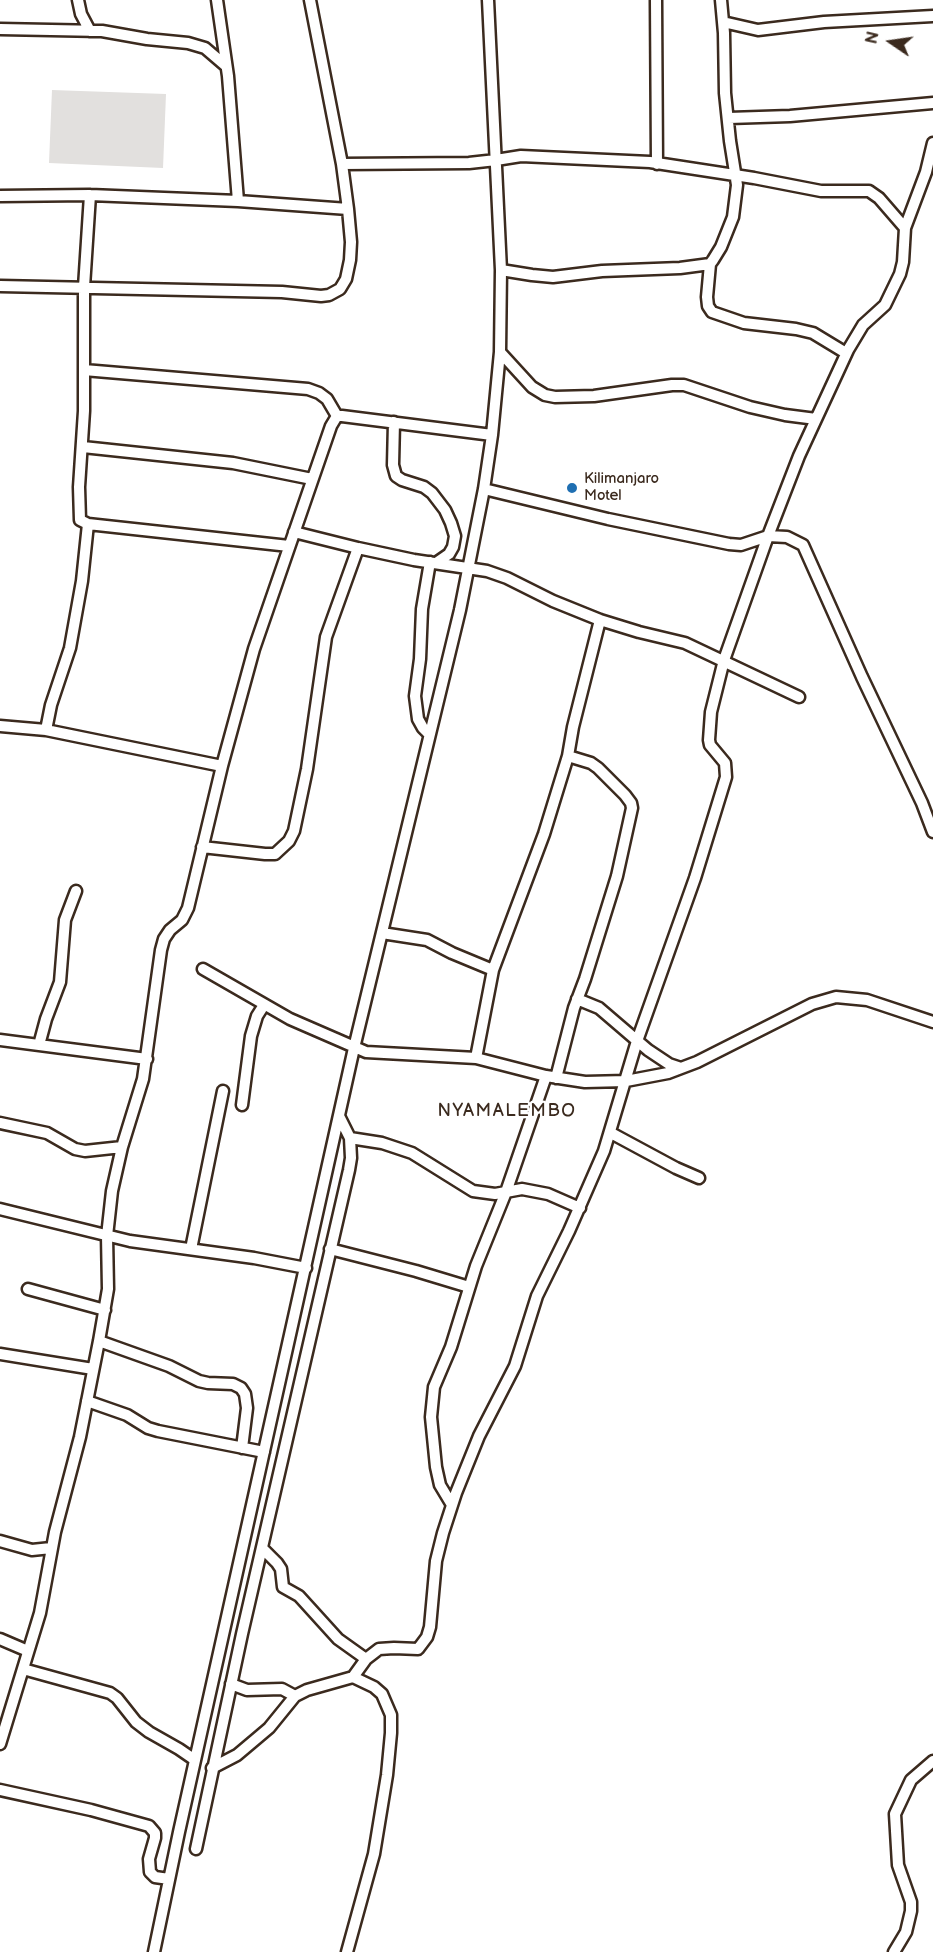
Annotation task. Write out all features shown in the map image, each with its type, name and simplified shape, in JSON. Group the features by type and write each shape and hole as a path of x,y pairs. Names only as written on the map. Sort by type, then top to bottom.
{"street":[{"path":"78,0 81,14 90,31"},
{"path":"217,0 226,66 238,201"},
{"path":"0,286 329,295 340,289 348,271 351,243 348,209 342,164 310,0"},
{"path":"154,1952 354,1048 469,567 484,489 500,352 501,270 488,0"},
{"path":"656,0 657,164"},
{"path":"721,0 725,93 737,185 733,217 721,247 710,264 708,306 712,312 744,323 813,333 846,353"},
{"path":"723,22 762,30 834,21 933,16"},
{"path":"0,29 90,31 197,45 210,52 226,66"},
{"path":"729,118 790,116 871,107 932,105"},
{"path":"212,1768 237,1755 256,1739 295,1696 353,1677 366,1659 379,1649 418,1649 422,1646 430,1627 433,1575 439,1546 452,1505 479,1436 515,1366 537,1296 580,1208 610,1133 638,1041 695,878 726,777 725,763 710,745 708,734 724,660 799,456 846,353 863,326 885,304 900,274 905,228 926,172 933,143"},
{"path":"342,164 469,163 521,156 657,164 778,182 821,191 868,191 879,198 905,228"},
{"path":"0,196 90,195 238,201 348,209"},
{"path":"90,195 84,287 80,520 88,524 289,546"},
{"path":"501,270 532,276 553,277 602,271 680,268 710,264"},
{"path":"500,352 532,387 545,395 594,396 672,385 684,386 750,407 816,419"},
{"path":"84,370 308,389 327,399 337,416"},
{"path":"337,416 492,435"},
{"path":"0,1744 45,1592 51,1548 80,1437 105,1310 108,1277 107,1236 112,1191 147,1059 161,950 164,939 170,930 182,920 188,908 222,766 254,649 312,479 331,426 337,416"},
{"path":"394,422 393,465 396,476 424,487 432,493 445,510 454,536 453,547 449,554 433,563 422,609 420,659 415,696 418,719 429,734"},
{"path":"82,447 233,463 312,479"},
{"path":"484,489 608,519 729,544 741,545 768,536 787,537 803,545 862,677 919,795 933,832"},
{"path":"46,730 54,695 70,648 88,524"},
{"path":"294,532 358,548 433,563 469,567 507,578 553,601 600,620 685,643 799,697"},
{"path":"202,847 265,855 275,854 290,841 309,758 326,637 358,548"},
{"path":"476,1058 493,970 544,834 568,756 600,620"},
{"path":"0,726 46,730 222,766"},
{"path":"452,1505 442,1491 438,1478 431,1417 438,1376 451,1347 485,1241 551,1077 585,979 612,897 632,808 629,800 598,768 568,756"},
{"path":"39,1045 60,982 65,920 76,891"},
{"path":"382,933 427,940 493,970"},
{"path":"203,969 290,1019 366,1052 476,1058 551,1077 585,1082 626,1081 660,1075 681,1068 812,1004 829,998 867,1000 933,1022"},
{"path":"577,999 599,1008 659,1058 681,1068"},
{"path":"242,1105 251,1036 257,1016 264,1005"},
{"path":"0,1040 147,1059"},
{"path":"191,1249 223,1091"},
{"path":"196,1849 212,1768 349,1170 350,1138 339,1116"},
{"path":"0,1123 47,1133 84,1152 122,1147"},
{"path":"610,1133 669,1165 699,1178"},
{"path":"350,1138 382,1143 412,1153 473,1191 495,1194 522,1188 548,1194 580,1208"},
{"path":"0,1209 130,1241 254,1258 306,1268"},
{"path":"330,1249 469,1287"},
{"path":"28,1289 105,1310"},
{"path":"99,1341 169,1366 199,1381 222,1382 241,1388 245,1394 247,1408 242,1448"},
{"path":"0,1354 93,1370"},
{"path":"87,1401 127,1415 148,1428 158,1431 264,1452"},
{"path":"0,1541 32,1550 51,1548"},
{"path":"263,1549 278,1563 283,1587 299,1596 338,1639 366,1659"},
{"path":"0,1639 28,1651"},
{"path":"23,1669 110,1693 117,1698 136,1722 195,1760"},
{"path":"347,1952 374,1854 387,1775 391,1733 391,1715 382,1694 374,1687 353,1677"},
{"path":"231,1684 248,1690 282,1689 295,1696"},
{"path":"894,1952 906,1932 911,1911 911,1902 898,1865 895,1814 911,1780 933,1761"},
{"path":"0,1790 92,1810 149,1826 155,1833 148,1859 150,1872 155,1877 169,1879"}],"shaded area":[{"path":"52,90 166,94 163,168 49,163"}],"place":[{"name":"Kilimanjaro Motel","path":"572,488"}],"district":[{"name":"NYAMALEMBO","path":"507,1111"}]}
